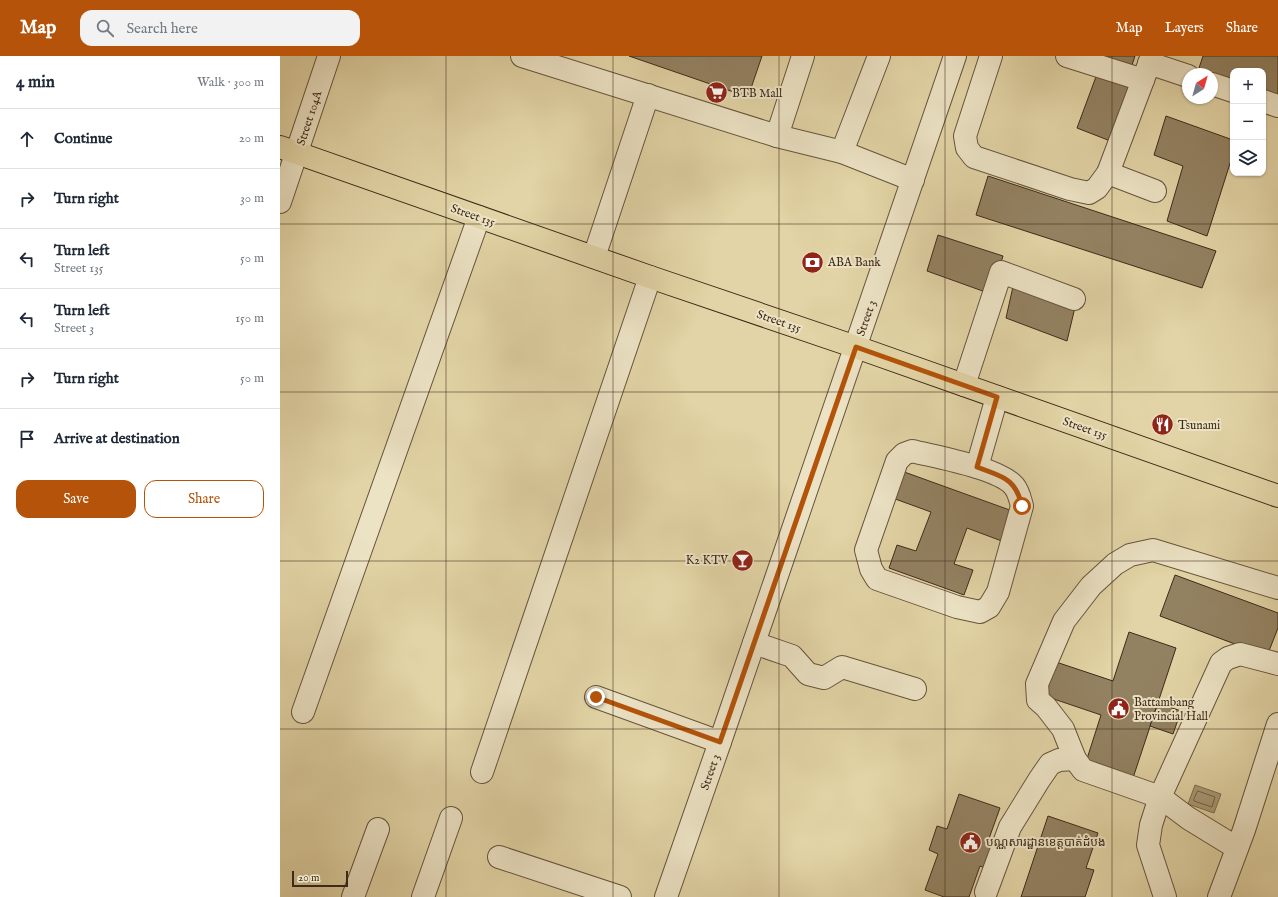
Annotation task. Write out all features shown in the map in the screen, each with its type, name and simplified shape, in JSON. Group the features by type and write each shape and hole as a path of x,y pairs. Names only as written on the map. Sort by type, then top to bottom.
{"main road":[{"name":"Street 135","path":"289,150 650,277 856,347 1278,496"}],"street":[{"name":"Street 104A","path":"280,202 289,150 329,56"},
{"path":"522,56 777,136 842,152 913,180"},
{"path":"777,136 803,56"},
{"path":"842,152 879,56"},
{"name":"Street 3","path":"666,897 955,56"},
{"path":"991,56 965,136 967,148 974,156 1070,189 1089,193 1097,188 1108,173 1148,66"},
{"path":"1067,56 1148,66 1182,74"},
{"path":"1218,86 1230,90"},
{"path":"594,257 648,95"},
{"path":"1266,102 1278,106"},
{"path":"1108,173 1155,191"},
{"path":"303,712 479,217"},
{"path":"964,385 1001,272 1074,299"},
{"path":"482,772 650,277"},
{"path":"977,467 997,397"},
{"path":"912,451 977,467 1006,478 1019,494 1022,506 998,592 989,607 980,612 956,607 877,579 871,569 866,550 897,461 904,454 912,451"},
{"path":"1236,848 1188,818 1160,797 1084,770 1075,759 1063,729 1038,700 1037,684 1064,621 1091,586 1115,564 1130,556 1152,550 1278,588"},
{"path":"754,643 792,656 808,674 824,678 842,666 915,689"},
{"path":"1165,897 1148,845 1151,825 1160,797 1221,663 1228,658 1240,654 1278,664"},
{"path":"596,697 720,742"},
{"path":"1219,897 1278,724"},
{"path":"986,892 1010,827 1038,780 1050,764 1059,760 1075,759"},
{"path":"423,897 451,818"},
{"path":"353,897 378,829"},
{"path":"499,857 620,897"}],"water":[{"path":"1195,785 1221,794 1214,813 1188,804"}],"building":[{"path":"629,56 762,56 748,97"},
{"path":"1104,56 1135,56 1132,65"},
{"path":"1203,56 1278,56 1278,96 1266,92 1266,68 1230,68 1230,81 1218,76 1218,68 1199,68"},
{"path":"1097,74 1132,87 1113,142 1077,128"},
{"path":"1166,116 1230,139 1230,163 1207,236 1167,221 1183,166 1154,155"},
{"path":"988,176 1216,251 1202,288 976,215"},
{"path":"938,235 1003,256 991,294 927,271"},
{"path":"1014,282 1076,303 1067,341 1006,318"},
{"path":"896,469 1018,513 1007,543 967,528 954,564 973,570 964,595 889,568 897,545 916,551 931,512 887,496"},
{"path":"1175,575 1278,613 1278,628 1267,656 1160,616"},
{"name":"Battambang Provincial Hall","path":"1129,632 1176,648 1132,781 1085,765 1101,715 1039,694 1050,660 1113,681"},
{"path":"1158,703 1181,711 1173,734 1150,726"},
{"path":"959,794 1000,808 987,844 995,847 987,869 980,866 969,897 944,897 925,890 938,854 929,850 937,826 947,829"},
{"path":"1048,816 1098,833 1086,868 1094,870 1085,897 1021,897"}],"place":[{"name":"BTB Mall","path":"717,93"},
{"name":"ABA Bank","path":"812,262"},
{"name":"Tsunami","path":"1162,425"},
{"name":"K2 KTV","path":"743,560"},
{"name":"Battambang Provincial Hall","path":"1119,709"},
{"name":"បណ្ណសារដ្ឋានខេត្តបាត់ដំបង","path":"971,842"}],"route":[{"path":"596,697 720,742 856,347 997,397 977,467 1006,478 1019,494 1022,506"}]}
